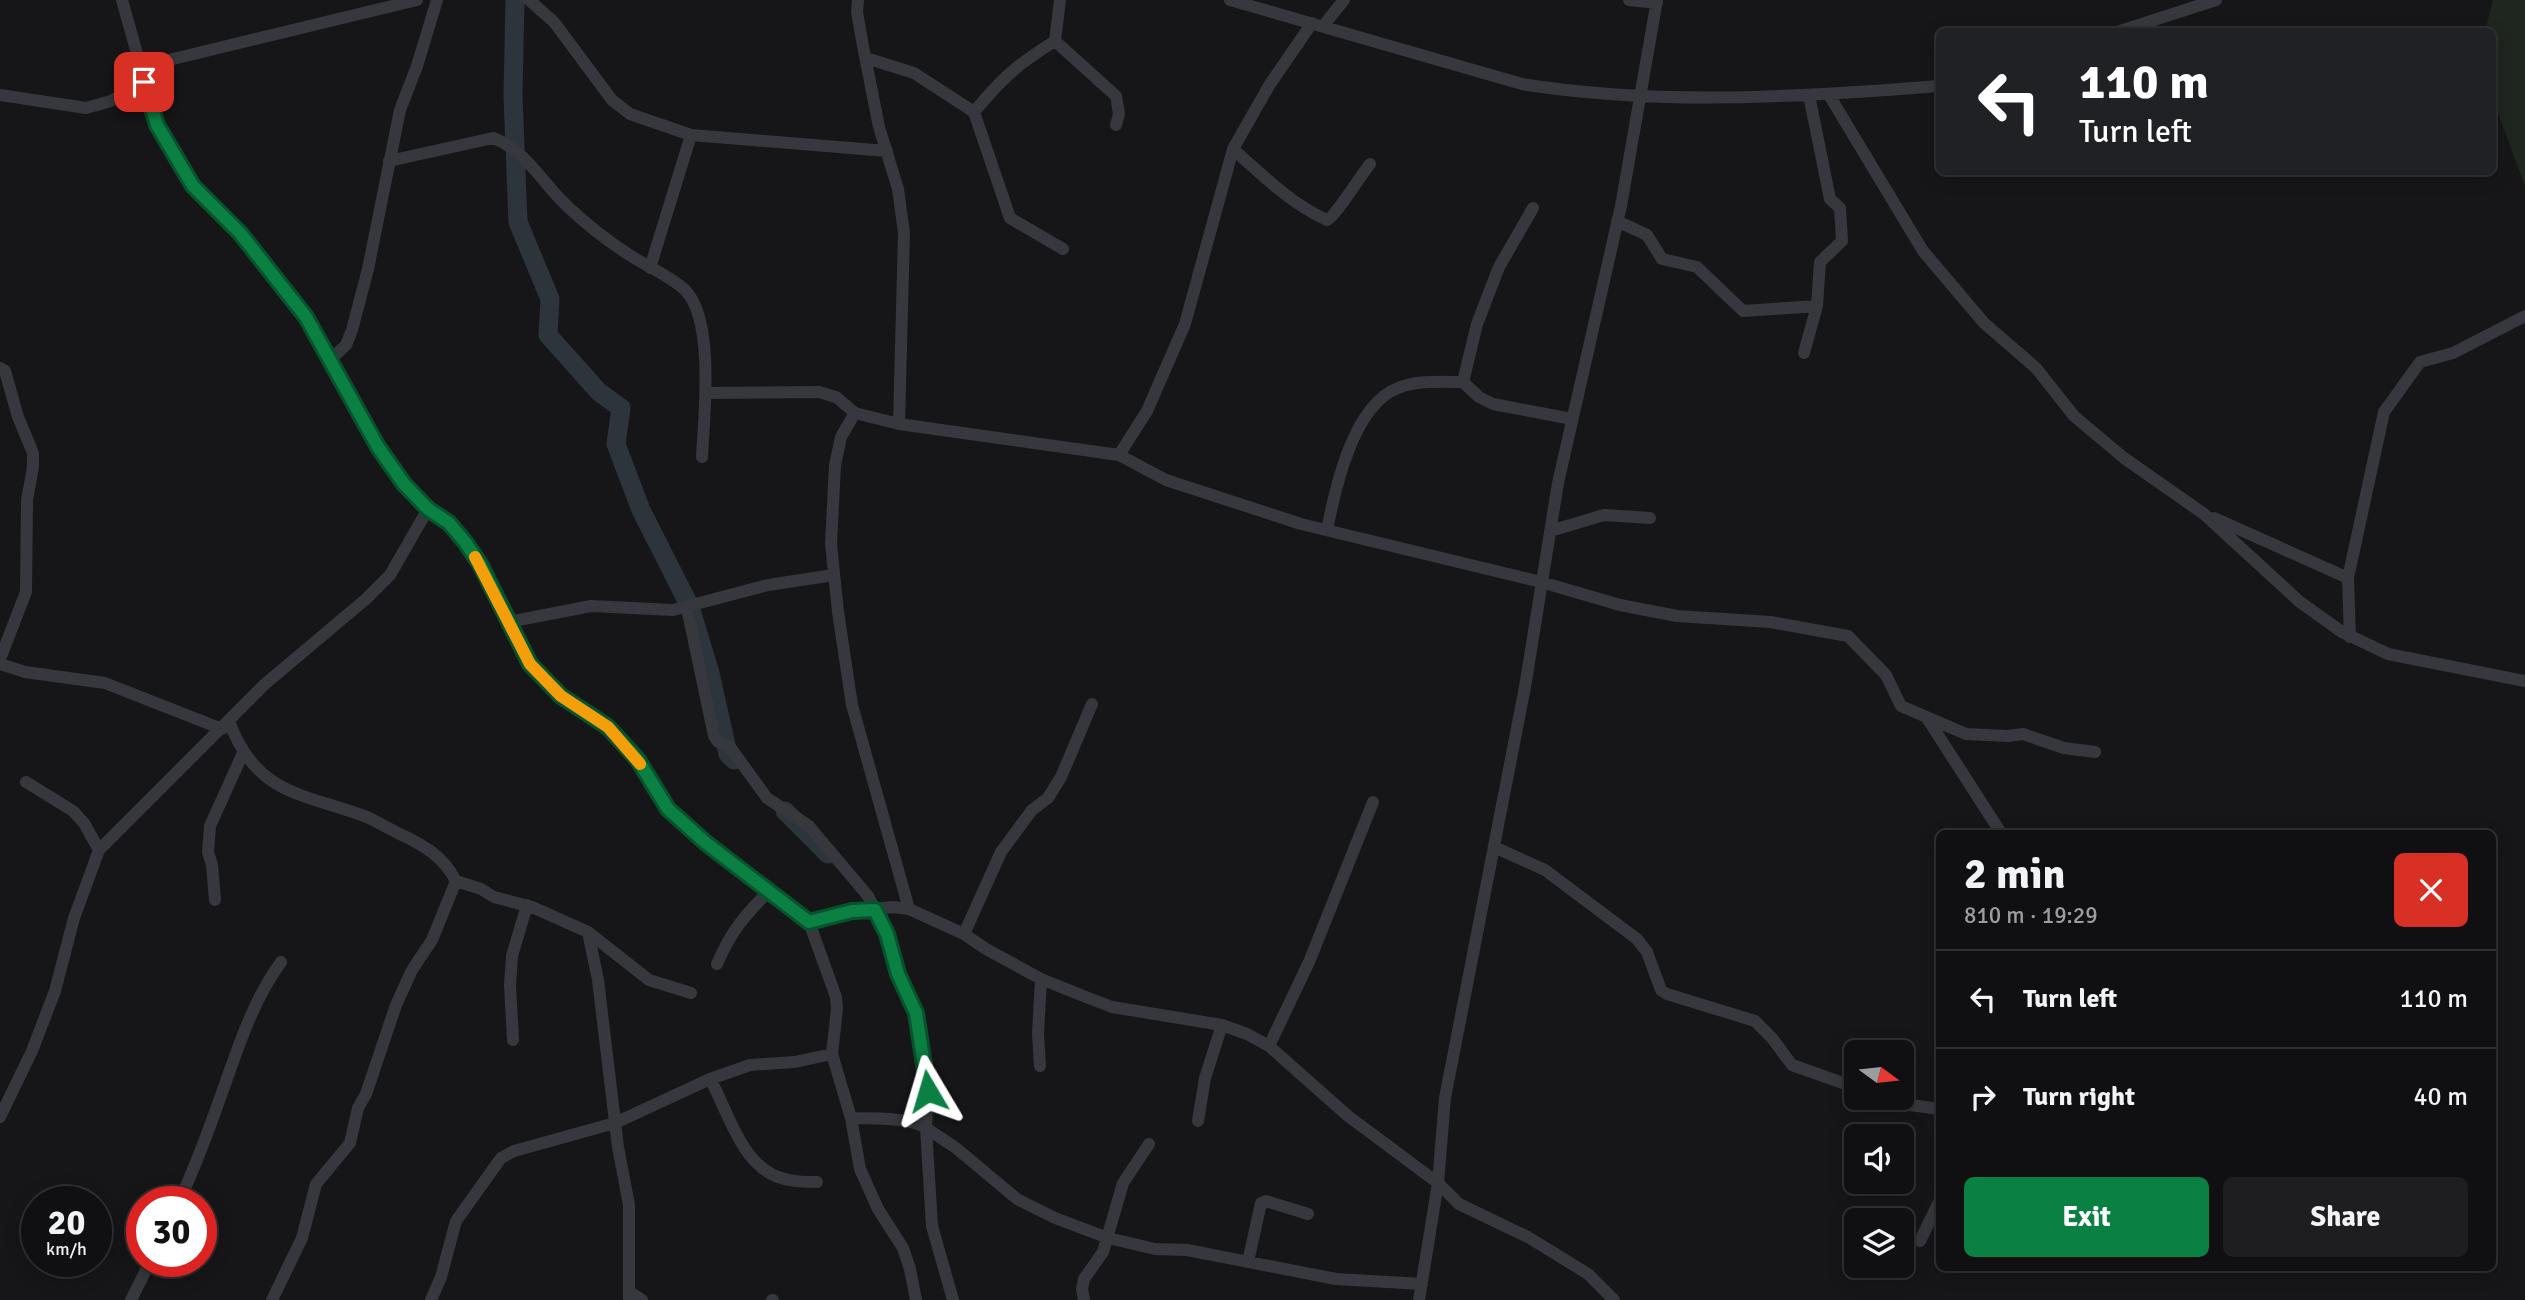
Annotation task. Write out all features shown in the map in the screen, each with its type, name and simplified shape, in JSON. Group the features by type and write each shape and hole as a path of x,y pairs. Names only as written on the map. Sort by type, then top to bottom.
{"street":[{"path":"122,0 157,125 193,186 240,233 306,317 378,447 404,484 428,509 449,523 465,542 480,564 530,664 561,696 608,727 638,760 668,809 706,843 809,922 836,998 832,1054 851,1118 860,1169 878,1209 903,1248 916,1300"},
{"path":"140,67 417,0"},
{"path":"329,361 346,345 352,330 368,268 400,110 437,0"},
{"path":"529,0 554,22 612,100 629,114 691,135 887,151"},
{"path":"858,0 857,12 879,127 898,189 904,233 899,424"},
{"path":"1055,41 1060,0"},
{"path":"1230,0 1522,83 1557,89 1688,98 1829,95 1936,86"},
{"path":"1119,455 1147,411 1185,324 1233,149 1270,84 1317,24 1344,0"},
{"path":"1419,1300 1438,1183 1445,1098 1525,687 1558,483 1617,220 1657,1 1629,0"},
{"path":"2130,28 2216,0"},
{"path":"974,112 1002,79 1025,59 1055,41"},
{"path":"1055,41 1116,96 1119,114 1116,125"},
{"path":"866,58 914,73 974,112 1010,218 1063,248"},
{"path":"0,95 86,108 111,101 144,82"},
{"path":"1804,353 1817,306 1820,262 1842,241 1840,208 1830,199 1809,95"},
{"path":"1829,95 1923,251 1984,323 2036,368 2074,416 2124,458 2204,514 2300,602 2350,636 2388,654 2525,681"},
{"path":"650,268 691,135"},
{"path":"389,161 494,138 501,140 524,160 567,206 628,255 682,287 692,299 704,349 702,457"},
{"path":"1233,149 1277,188 1326,220 1333,217 1351,187 1370,164"},
{"path":"1463,382 1477,324 1499,267 1533,208"},
{"path":"1617,220 1647,235 1662,259 1697,267 1744,311 1817,306"},
{"path":"2350,636 2348,578 2384,412 2420,362 2453,352 2525,316"},
{"path":"0,368 5,371 18,417 33,453 27,500 26,592 0,659"},
{"path":"1327,530 1337,481 1350,445 1369,411 1381,397 1397,388 1463,382 1479,397 1493,404 1572,419"},
{"path":"705,393 820,392 836,397 855,413 899,424 1119,455 1166,480 1301,524 1541,582 1620,606 1677,616 1770,622 1848,636 1886,675 1901,706 1966,734 2023,734 2064,748 2095,752"},
{"path":"855,413 841,437 835,465 831,544 838,612 852,705 909,909"},
{"path":"0,1117 32,1051 55,991 74,918 99,850 265,684 366,599 390,575 428,509"},
{"path":"2204,514 2348,578"},
{"path":"1550,531 1604,515 1650,519"},
{"path":"508,622 591,606 657,611 687,607 768,585 834,575"},
{"path":"687,607 714,736 718,742 730,747 767,799 809,826 868,896 887,934 898,974 916,1013 928,1091 926,1128 932,1226 953,1300"},
{"path":"0,664 25,672 105,683 225,725 243,753 262,773 294,794 368,817 430,849 445,862 456,881 481,889 494,897 527,905 588,932 649,980 691,993"},
{"path":"964,934 1001,852 1032,810 1048,798 1061,777 1092,704"},
{"path":"1927,717 1999,830"},
{"path":"215,900 208,852 210,826 243,753"},
{"path":"26,782 73,811 84,823 99,850"},
{"path":"1269,1045 1309,962 1373,802"},
{"path":"1493,847 1545,870 1637,939 1647,952 1661,990 1755,1021 1799,1070 1844,1084"},
{"path":"272,1300 302,1238 316,1184 350,1143 358,1108 366,1094 396,1005 412,970 432,940 456,881"},
{"path":"717,964 732,932 742,918 770,890"},
{"path":"513,1040 510,985 512,956 527,905"},
{"path":"809,922 852,911 893,907 909,909 964,934 1041,979 1112,1007 1222,1025 1269,1045 1348,1116 1438,1183 1459,1204 1528,1237 1588,1273 1614,1300"},
{"path":"588,932 598,980 615,1124 629,1205 629,1296 642,1300"},
{"path":"185,1186 248,1018 264,986 281,962"},
{"path":"1040,1066 1038,1034 1041,979"},
{"path":"1198,1121 1205,1078 1222,1025"},
{"path":"431,1300 441,1277 456,1221 500,1158 514,1151 615,1124 709,1079 750,1065 795,1062 832,1054"},
{"path":"709,1079 719,1095 739,1142 769,1173 788,1180 817,1182"},
{"path":"1914,1105 1936,1109"},
{"path":"851,1118 920,1124 956,1149 1017,1199 1055,1218 1108,1238 1155,1249 1187,1250 1336,1279 1422,1284"},
{"path":"1084,1300 1084,1279 1104,1252 1123,1183 1149,1144"},
{"path":"1248,1262 1261,1203 1266,1201 1308,1214"},
{"path":"1920,1241 1936,1208"},
{"path":"131,1300 142,1277"}],"shaded area":[{"path":"2493,0 2525,0 2525,186 2496,108 2496,28 2486,28"}],"waterway":[{"path":"515,0 513,96 518,222 550,299 548,335 599,392 621,408 616,444 641,510 690,607 710,673 728,754 734,760"},
{"path":"785,811 828,854"}],"slow traffic":[{"path":"475,557 530,664 561,696 608,727 640,764"}],"route":[{"path":"144,82 157,125 193,186 240,233 306,317 378,447 404,484 428,509 449,523 465,542 480,564 530,664 544,681 561,696 608,727 638,760 668,809 706,843 809,922 852,911 875,910 887,934 898,974 916,1013 928,1091"}]}
